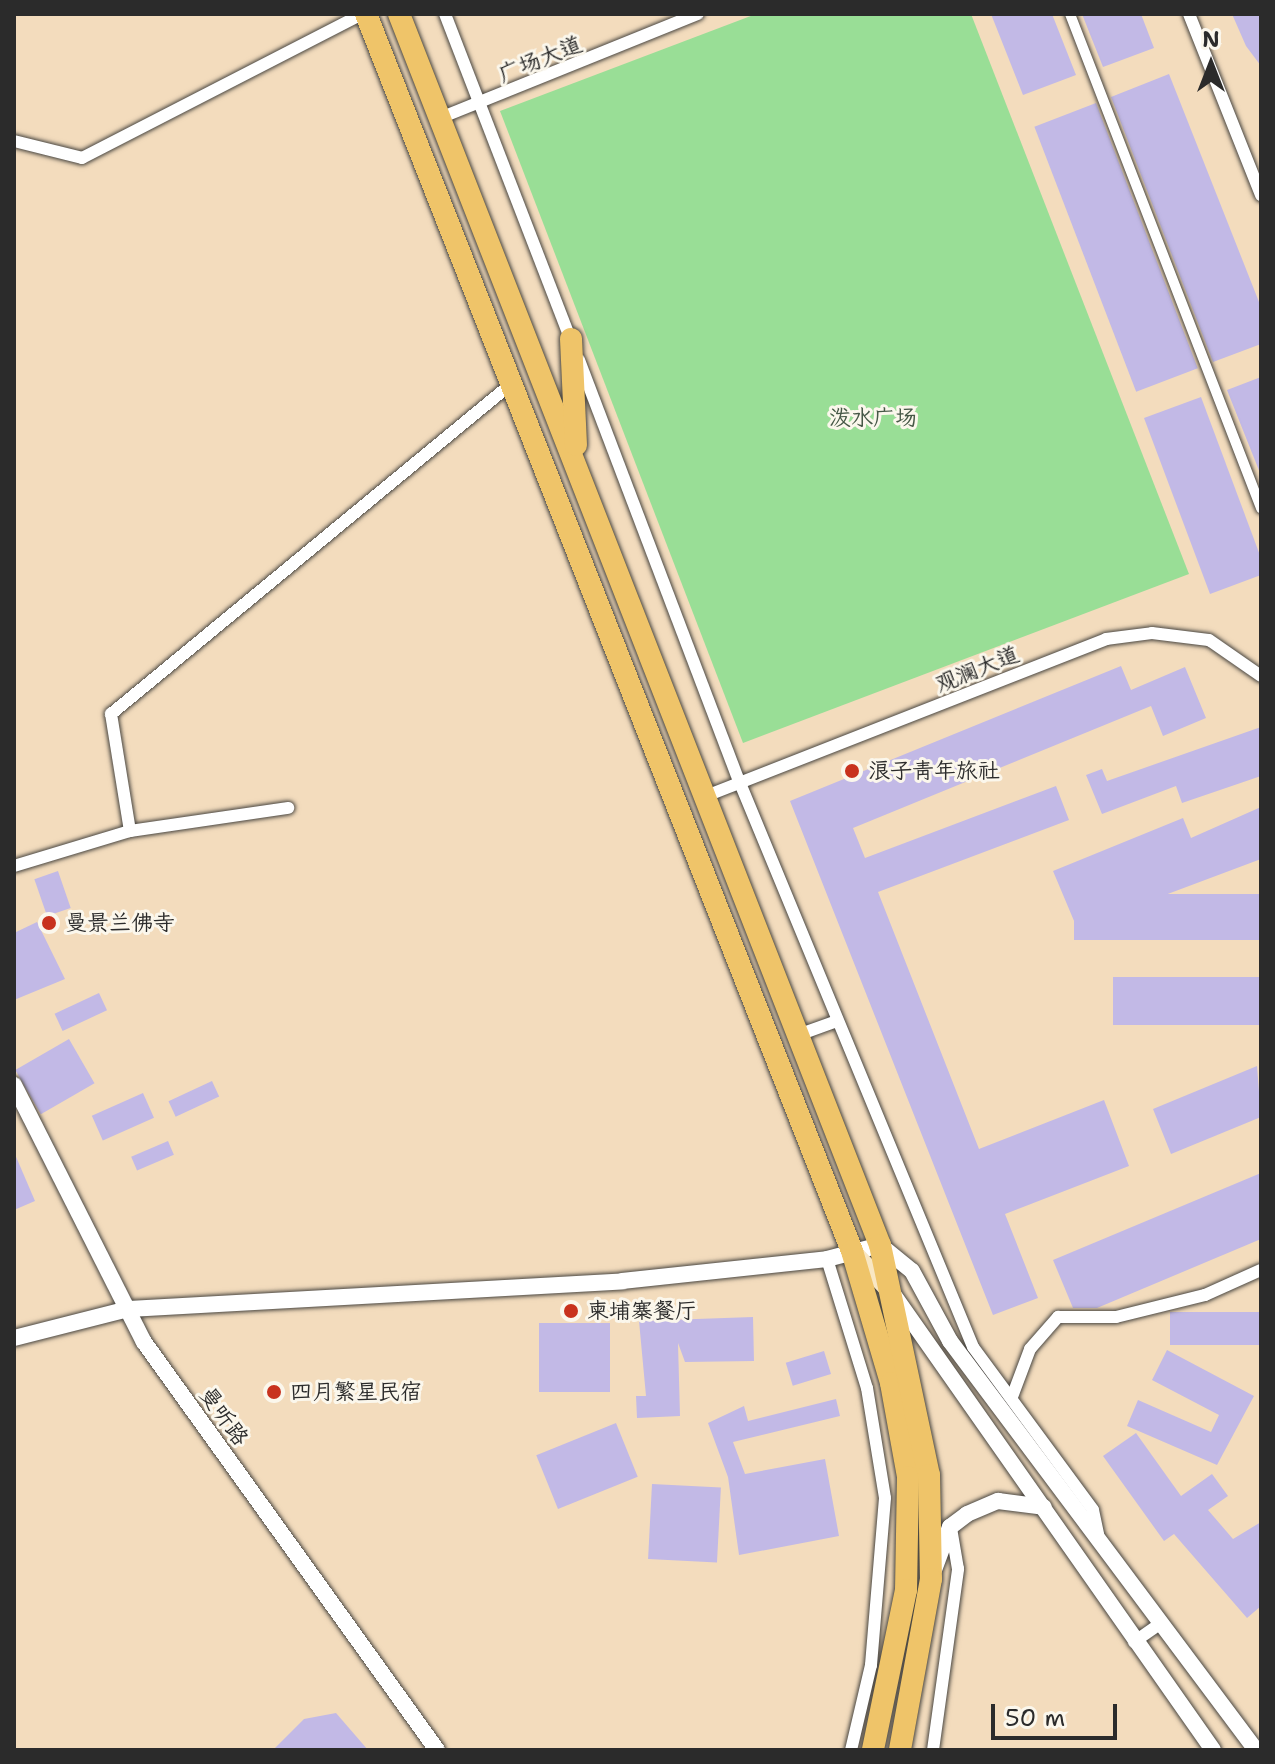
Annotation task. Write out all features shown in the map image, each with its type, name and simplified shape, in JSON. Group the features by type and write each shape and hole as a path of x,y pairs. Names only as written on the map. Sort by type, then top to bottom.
{"highway":[{"path":"364,14 852,1251 891,1383 908,1477 909,1531 898,1645 873,1750"},
{"path":"399,14 880,1245 893,1294 929,1475 931,1579 900,1750"},
{"path":"411,129 440,118"},
{"path":"571,339 577,466"}],"main road":[{"path":"852,1251 893,1294"}],"street":[{"path":"14,141 82,158 364,14"},
{"path":"445,14 740,783 973,1347 1093,1510 1098,1534"},
{"name":"广场大道","path":"440,118 481,105 698,14"},
{"path":"1070,14 1261,508"},
{"path":"1189,14 1261,195"},
{"path":"130,831 111,714 511,384"},
{"name":"观澜大道","path":"706,796 1106,639 1152,633 1209,640 1261,676"},
{"path":"14,866 130,831 288,808"},
{"path":"798,1035 837,1021"},
{"name":"曼听路","path":"14,1085 128,1309 437,1750"},
{"path":"14,1338 128,1309 614,1281 827,1259 880,1245 912,1271 950,1341 1098,1534 1256,1750"},
{"path":"827,1259 867,1388 885,1498 873,1651 851,1750"},
{"path":"1012,1397 1030,1349 1058,1317 1116,1317 1205,1295 1261,1270"},
{"path":"893,1294 1044,1507 1134,1642 1213,1750"},
{"path":"931,1579 950,1527 998,1501 1044,1507"},
{"path":"933,1750 958,1569 950,1527"},
{"path":"1134,1642 1161,1623"}],"green space":[{"name":"泼水广场","path":"756,14 971,14 1189,574 743,743 500,111"}],"building":[{"path":"991,14 1052,14 1076,75 1023,95"},
{"path":"1082,14 1141,14 1154,48 1103,67"},
{"path":"1232,14 1261,14 1261,66 1246,46"},
{"path":"1169,74 1261,307 1261,344 1213,362 1111,97"},
{"path":"1096,103 1198,368 1136,392 1034,127"},
{"path":"1261,377 1261,473 1260,473 1227,390"},
{"path":"1201,397 1261,558 1261,575 1210,594 1144,418"},
{"path":"1121,666 1131,690 1185,667 1206,718 1163,736 1151,706 853,828 865,858 1056,786 1069,820 878,892 979,1149 1104,1100 1129,1166 1005,1214 1038,1298 993,1315 790,801"},
{"path":"1261,727 1261,776 1182,803 1176,786 1102,814 1086,775 1102,769 1107,781"},
{"path":"1261,807 1261,859 1077,928 1053,871 1183,818 1191,838"},
{"path":"58,871 71,908 47,916 34,879"},
{"path":"1074,894 1261,894 1261,940 1074,940"},
{"path":"37,922 65,979 14,1000 14,933"},
{"path":"1113,977 1261,977 1261,1025 1113,1025"},
{"path":"99,993 107,1010 63,1031 55,1014"},
{"path":"69,1039 94,1083 41,1114 15,1070"},
{"path":"1257,1066 1261,1117 1171,1154 1153,1109"},
{"path":"212,1081 219,1096 176,1117 168,1101"},
{"path":"143,1093 154,1118 103,1140 92,1116"},
{"path":"168,1141 174,1155 137,1170 131,1157"},
{"path":"14,1152 35,1201 14,1210"},
{"path":"1261,1173 1261,1239 1097,1308 1073,1308 1053,1260"},
{"path":"1170,1312 1261,1312 1261,1345 1170,1345"},
{"path":"753,1317 754,1361 685,1362 678,1343 680,1416 637,1418 636,1396 646,1396 639,1321"},
{"path":"539,1323 610,1323 610,1392 539,1392"},
{"path":"1167,1350 1254,1396 1217,1465 1127,1426 1138,1400 1211,1432 1219,1415 1152,1380"},
{"path":"824,1351 831,1374 793,1386 786,1363"},
{"path":"836,1399 840,1416 733,1442 745,1474 825,1459 839,1536 739,1555 728,1477 708,1423 744,1406 748,1421"},
{"path":"616,1423 638,1477 558,1509 536,1455"},
{"path":"1136,1433 1181,1496 1212,1474 1228,1496 1208,1510 1233,1539 1261,1522 1261,1606 1247,1618 1174,1534 1164,1541 1103,1456"},
{"path":"652,1484 721,1488 717,1563 648,1559"},
{"path":"336,1713 368,1750 273,1750 304,1719"}],"place":[{"name":"浪子青年旅社","path":"852,771"},
{"name":"曼景兰佛寺","path":"49,923"},
{"name":"柬埔寨餐厅","path":"571,1311"},
{"name":"四月繁星民宿","path":"274,1392"}]}
